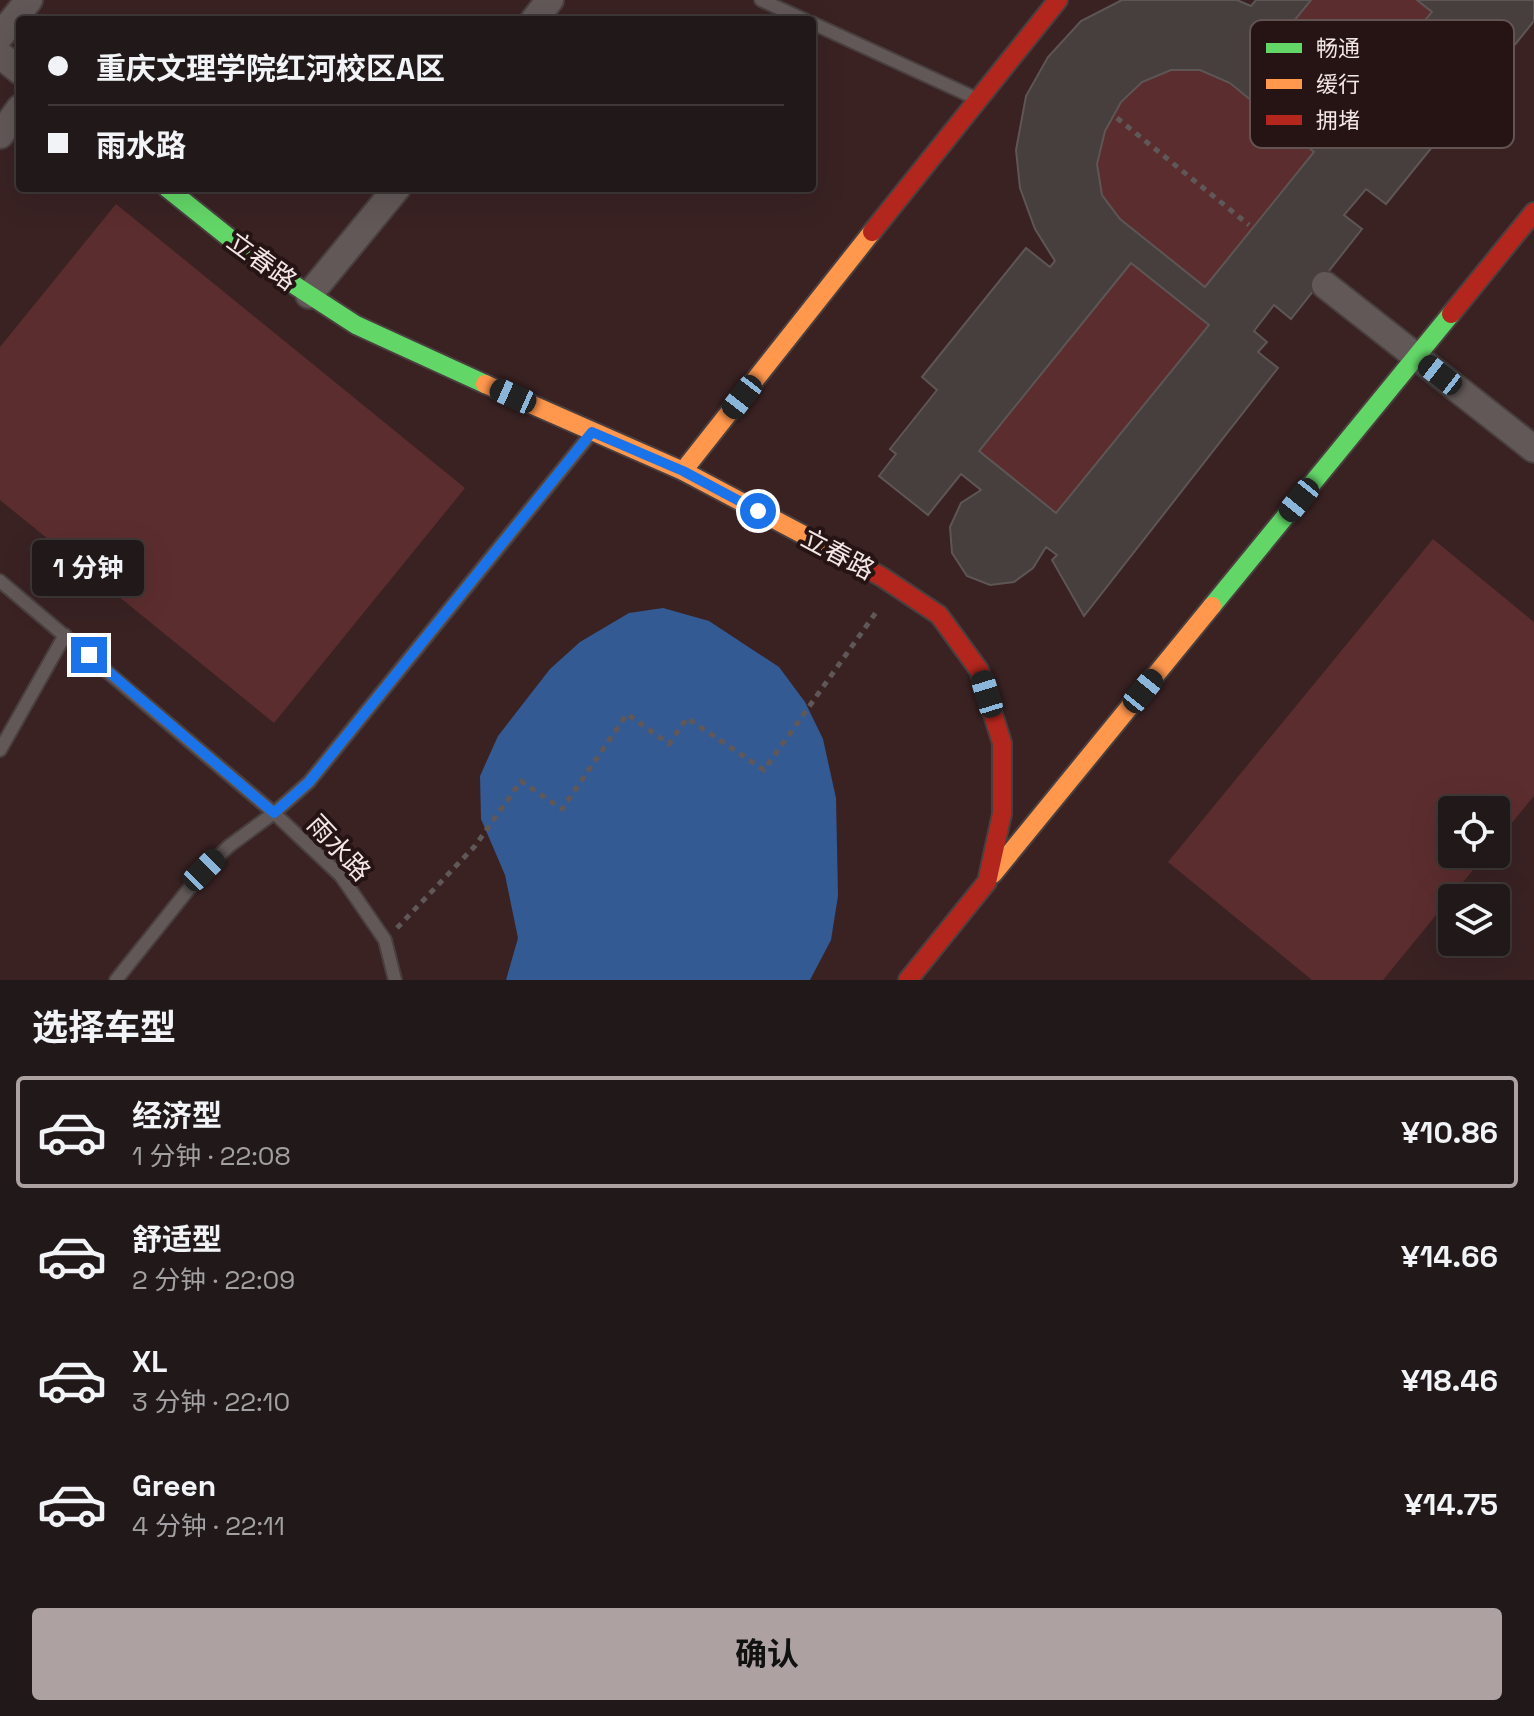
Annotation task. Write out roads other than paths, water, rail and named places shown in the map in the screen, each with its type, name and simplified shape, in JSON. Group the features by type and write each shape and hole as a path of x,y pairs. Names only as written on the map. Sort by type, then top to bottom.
{"street":[{"path":"16,16 29,0"},
{"path":"537,16 550,0"},
{"path":"683,471 1058,0"},
{"path":"0,36 16,16"},
{"path":"0,55 16,68"},
{"path":"0,135 16,113"},
{"name":"立春路","path":"172,192 262,264 356,325 683,471 882,577 939,615 979,670 1002,743 1002,814 987,882 908,980"},
{"path":"309,295 394,192"},
{"path":"987,882 1534,212"},
{"path":"1325,285 1534,449"}],"lane":[{"path":"761,0 796,16"},
{"path":"816,25 977,99"},
{"path":"116,980 204,870 309,782 592,432"},
{"name":"雨水路","path":"0,581 274,813 341,876 385,940 395,980"},
{"path":"0,750 65,635"}],"water":[{"path":"663,608 709,621 779,667 805,702 823,739 836,798 838,896 831,940 810,980 506,980 518,938 505,875 481,819 480,776 498,736 550,669 580,642 629,613"}]}
